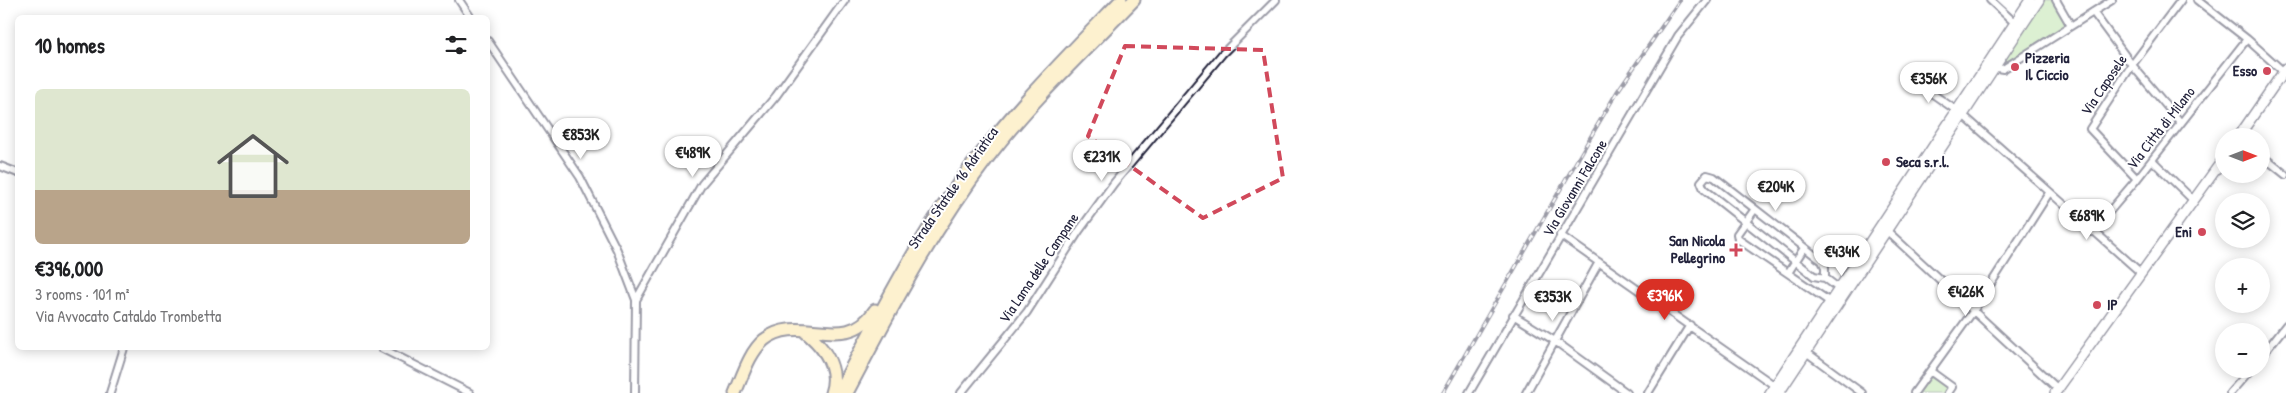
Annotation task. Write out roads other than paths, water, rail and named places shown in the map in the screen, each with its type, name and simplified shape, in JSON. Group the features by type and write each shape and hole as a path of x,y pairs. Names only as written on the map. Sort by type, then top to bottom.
{"highway":[{"name":"Strada Statale 16 Adriatica","path":"838,393 903,270 953,191 987,145 1023,102 1121,0"},
{"name":"Strada Statale 16 Adriatica","path":"847,393 906,283 987,159 1027,110 1134,0"},
{"path":"735,393 750,356 764,341 777,332 794,329 836,334 851,331 864,324 888,288 903,270"},
{"path":"803,330 818,342 826,353 833,370 831,393"}],"street":[{"path":"459,0 469,15"},
{"path":"636,300 702,184 776,96 845,0"},
{"name":"Via Lama delle Campane","path":"961,393 1027,312 1078,231 1114,183 1222,54 1276,0"},
{"name":"Via Giovanni Falcone","path":"1469,393 1678,36 1707,0"},
{"path":"1990,0 2015,23"},
{"path":"1991,66 2030,0"},
{"path":"1776,391 1991,66 2039,0"},
{"path":"2056,0 2072,26"},
{"path":"1991,66 2003,69 2112,0"},
{"name":"Via Caposele","path":"2137,179 2090,129 2132,65 2180,0"},
{"path":"2197,0 2285,71 2245,128"},
{"path":"2093,12 2132,65 2181,123"},
{"name":"Via Città di Milano","path":"2092,232 2137,179 2247,39"},
{"path":"490,44 580,177 617,250 636,300 635,393"},
{"path":"1914,81 1960,113 2092,232 2140,272"},
{"path":"2152,160 2193,200"},
{"path":"2270,162 2286,175"},
{"path":"0,166 15,172"},
{"path":"1884,228 1974,310 2057,391 2140,272 2215,170"},
{"path":"1825,278 1824,264 1714,177 1707,175 1703,177 1700,182 1702,187 1745,223 1817,278 1825,278 1842,291"},
{"path":"1914,393 1974,310 2049,193"},
{"path":"1755,209 1737,234 1738,239 1833,304"},
{"path":"1560,235 1690,325 1776,391"},
{"path":"1788,274 1804,248"},
{"path":"1526,393 1599,262"},
{"path":"1776,391 1806,352 1833,304"},
{"path":"1513,315 1555,341 1627,393"},
{"path":"1648,393 1690,325"},
{"path":"2270,345 2286,325"},
{"path":"110,393 123,350"},
{"path":"385,350 470,393"},
{"path":"1806,352 1862,393"},
{"path":"1930,371 1952,387 1948,393"},
{"path":"2230,393 2243,378"}],"railway":[{"path":"1443,393 1617,92 1680,0"}],"place":[{"name":"Pizzeria Il Ciccio","path":"2015,67"},
{"name":"Esso","path":"2267,71"},
{"name":"Seca s.r.l.","path":"1886,162"},
{"name":"Eni","path":"2202,232"},
{"name":"San Nicola Pellegrino","path":"1736,250"},
{"name":"IP","path":"2097,305"}]}
